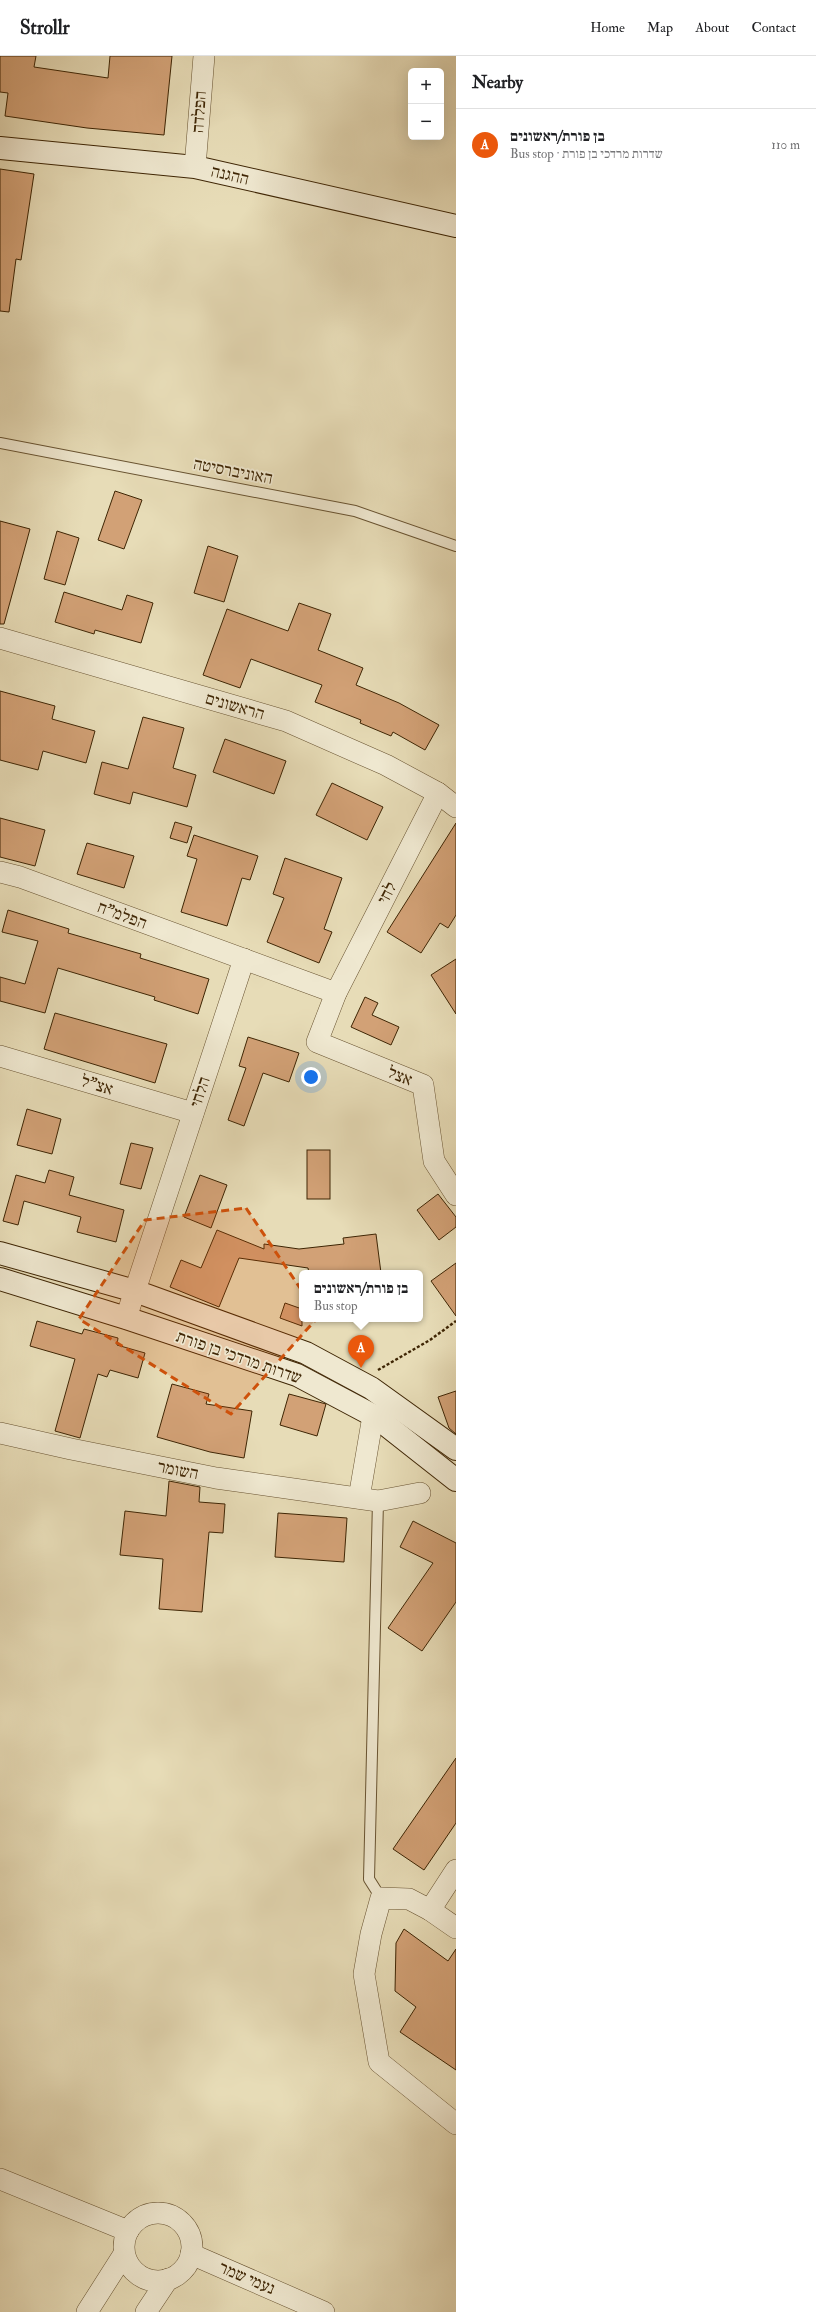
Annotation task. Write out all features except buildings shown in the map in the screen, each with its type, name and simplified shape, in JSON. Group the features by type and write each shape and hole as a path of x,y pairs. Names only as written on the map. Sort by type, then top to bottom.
{"street":[{"name":"הפלדה","path":"195,167 204,56"},
{"name":"ההגנה","path":"0,148 195,167 456,226"},
{"name":"הראשונים","path":"0,638 286,721 386,764 438,792 456,807"},
{"name":"לחי","path":"336,993 438,792"},
{"name":"הפלמ\"ח","path":"0,872 20,877 244,959"},
{"path":"244,959 336,993"},
{"name":"הלחי","path":"126,1318 244,959"},
{"name":"אצל","path":"336,993 318,1042 423,1085 434,1161 456,1195"},
{"name":"אצ\"ל","path":"0,1056 193,1113"},
{"name":"שדרות מרדכי בן פורת","path":"0,1253 134,1291 306,1353 358,1381 456,1449"},
{"name":"שדרות מרדכי בן פורת","path":"0,1279 126,1318 297,1375 373,1416 456,1480"},
{"path":"368,1499 373,1416"},
{"name":"השומר","path":"0,1433 71,1450 216,1478 368,1499 420,1493"},
{"path":"430,1910 456,1870"},
{"path":"456,1928 430,1910 409,1899 381,1898 371,1934 364,1974 379,2062 456,2124"},
{"path":"0,2179 128,2231"},
{"path":"151,2214 164,2214 176,2219 186,2228 191,2240 191,2254 186,2266 177,2275 168,2279 151,2281 139,2276 130,2267 124,2254 124,2241 128,2231 138,2219 151,2214"},
{"path":"87,2312 124,2254"},
{"name":"נעמי שמר","path":"191,2254 324,2312"},
{"path":"146,2312 168,2279"}],"lane":[{"name":"האוניברסיטה","path":"0,443 355,511 456,546"},
{"path":"368,1499 369,1879 381,1898"}],"path":[{"path":"358,1381 430,1340 456,1321"}],"highlighted area":[{"path":"246,1208 319,1316 231,1414 79,1319 145,1220"}],"place":[{"name":"בן פורת/ראשונים","path":"361,1368"}]}
